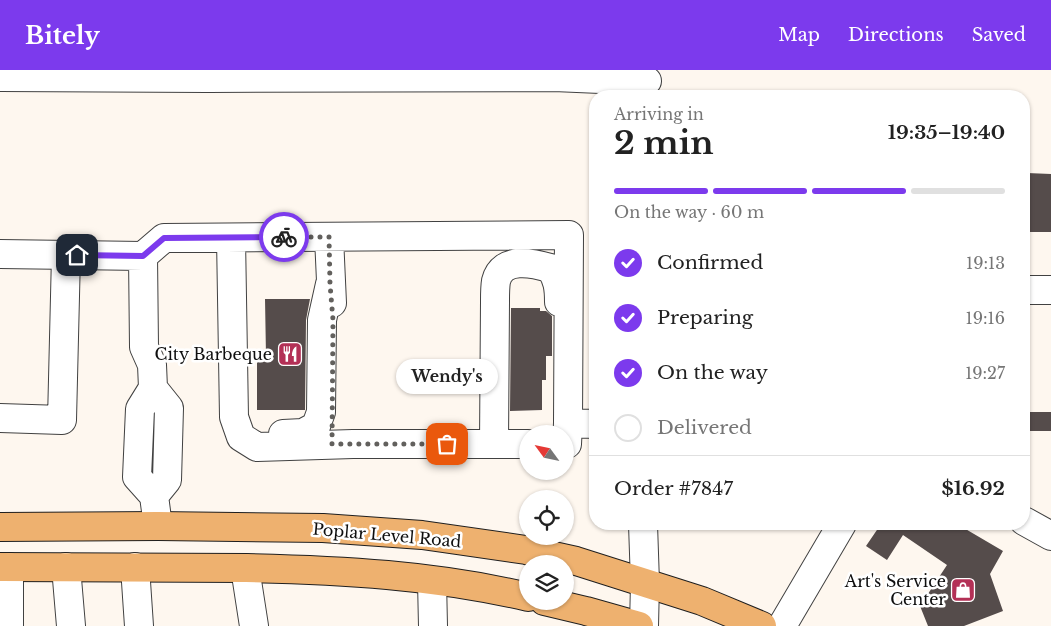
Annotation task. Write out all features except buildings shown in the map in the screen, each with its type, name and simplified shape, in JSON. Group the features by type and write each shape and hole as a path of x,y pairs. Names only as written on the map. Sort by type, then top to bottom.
{"main road":[{"name":"Poplar Level Road","path":"0,526 323,528 422,535 526,550 576,562 702,601 762,626"},
{"path":"148,567 158,526"},
{"path":"5,567 245,568 396,575 519,595"},
{"path":"574,608 639,626"}],"street":[{"path":"0,77 198,78 562,73 647,82"},
{"path":"0,254 143,256 164,238 569,235 566,425"},
{"path":"329,237 333,320 332,444"},
{"path":"231,238 234,417 241,437 257,447 332,444 519,444"},
{"path":"0,418 62,420 66,255"},
{"path":"143,256 144,347 152,365 153,388 140,409 137,477 154,496 158,526"},
{"path":"494,444 496,279 511,264 523,263 550,268 556,277 559,289 557,405 563,425"},
{"path":"234,417 242,428 251,434 303,433 316,426 321,412 322,320 330,284"},
{"path":"1030,290 1051,290"},
{"path":"574,431 589,426"},
{"path":"1030,524 1051,536"},
{"path":"643,530 644,626"},
{"path":"782,626 838,530"},
{"path":"5,567 6,616"},
{"path":"66,567 71,626"},
{"path":"139,626 148,567"},
{"path":"245,568 254,626"},
{"path":"432,581 433,626"}],"way so far":[{"path":"284,237 329,237 333,320 332,444 447,444"}],"place":[{"name":"City Barbeque","path":"290,354"},
{"name":"Wendy's","path":"447,444"},
{"name":"Art's Service Center","path":"963,590"}],"route":[{"path":"77,255 143,256 164,238 284,237"}]}
